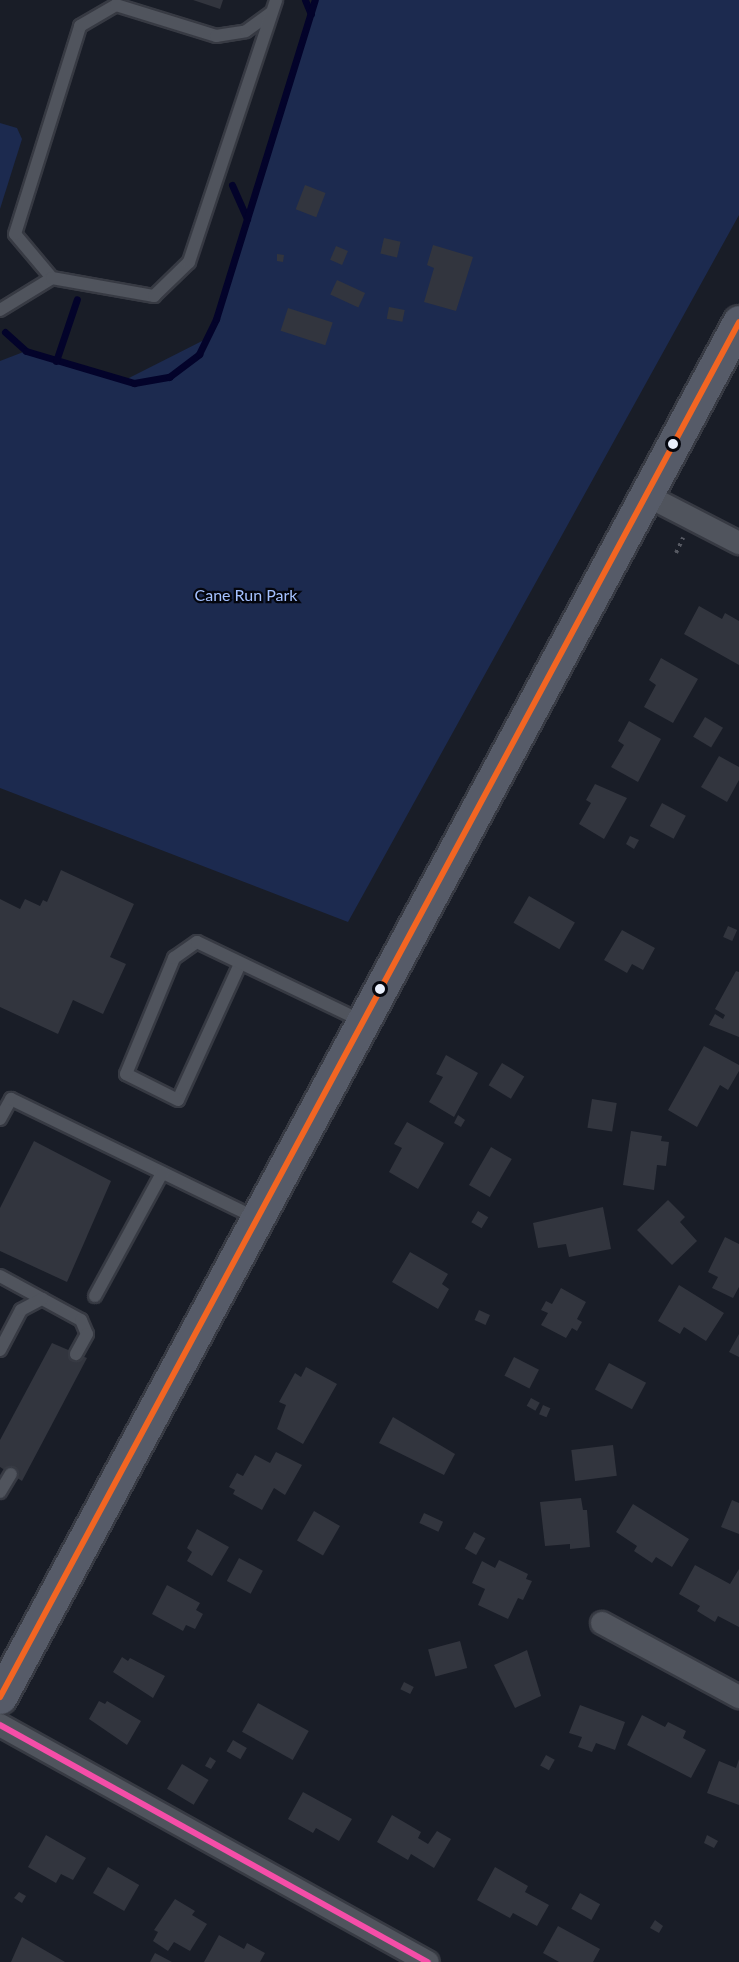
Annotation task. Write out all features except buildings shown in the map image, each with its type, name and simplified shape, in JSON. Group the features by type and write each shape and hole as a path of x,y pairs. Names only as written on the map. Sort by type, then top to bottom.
{"highway":[{"path":"0,1697 739,322"}],"street":[{"path":"646,495 739,543"},
{"path":"602,1623 739,1696"},
{"path":"0,1725 428,1962"}],"lane":[{"path":"271,13 246,31 216,36 116,5 80,26 15,234 52,278 154,296 189,262 276,0"},
{"path":"0,310 52,278"},
{"path":"240,964 178,1100 126,1074 174,958 197,942 363,1022"},
{"path":"0,1119 11,1099 257,1218"},
{"path":"95,1296 162,1173"},
{"path":"0,1276 81,1320 86,1327 76,1354"},
{"path":"0,1350 21,1311 42,1299"},
{"path":"0,1492 11,1474"}],"green space":[{"name":"Cane Run Park","path":"315,0 739,0 739,215 348,922 0,788 0,361 26,351 121,382 210,337"},
{"path":"0,123 17,128 22,139 0,209"}],"waterway":[{"path":"305,0 311,14"},
{"path":"5,332 26,351 134,383 169,377 199,354 216,319 315,0"},
{"path":"232,185 247,219"},
{"path":"56,361 77,299"}],"transit line":[{"path":"0,1697 739,322"},
{"path":"0,1725 428,1962"}]}
